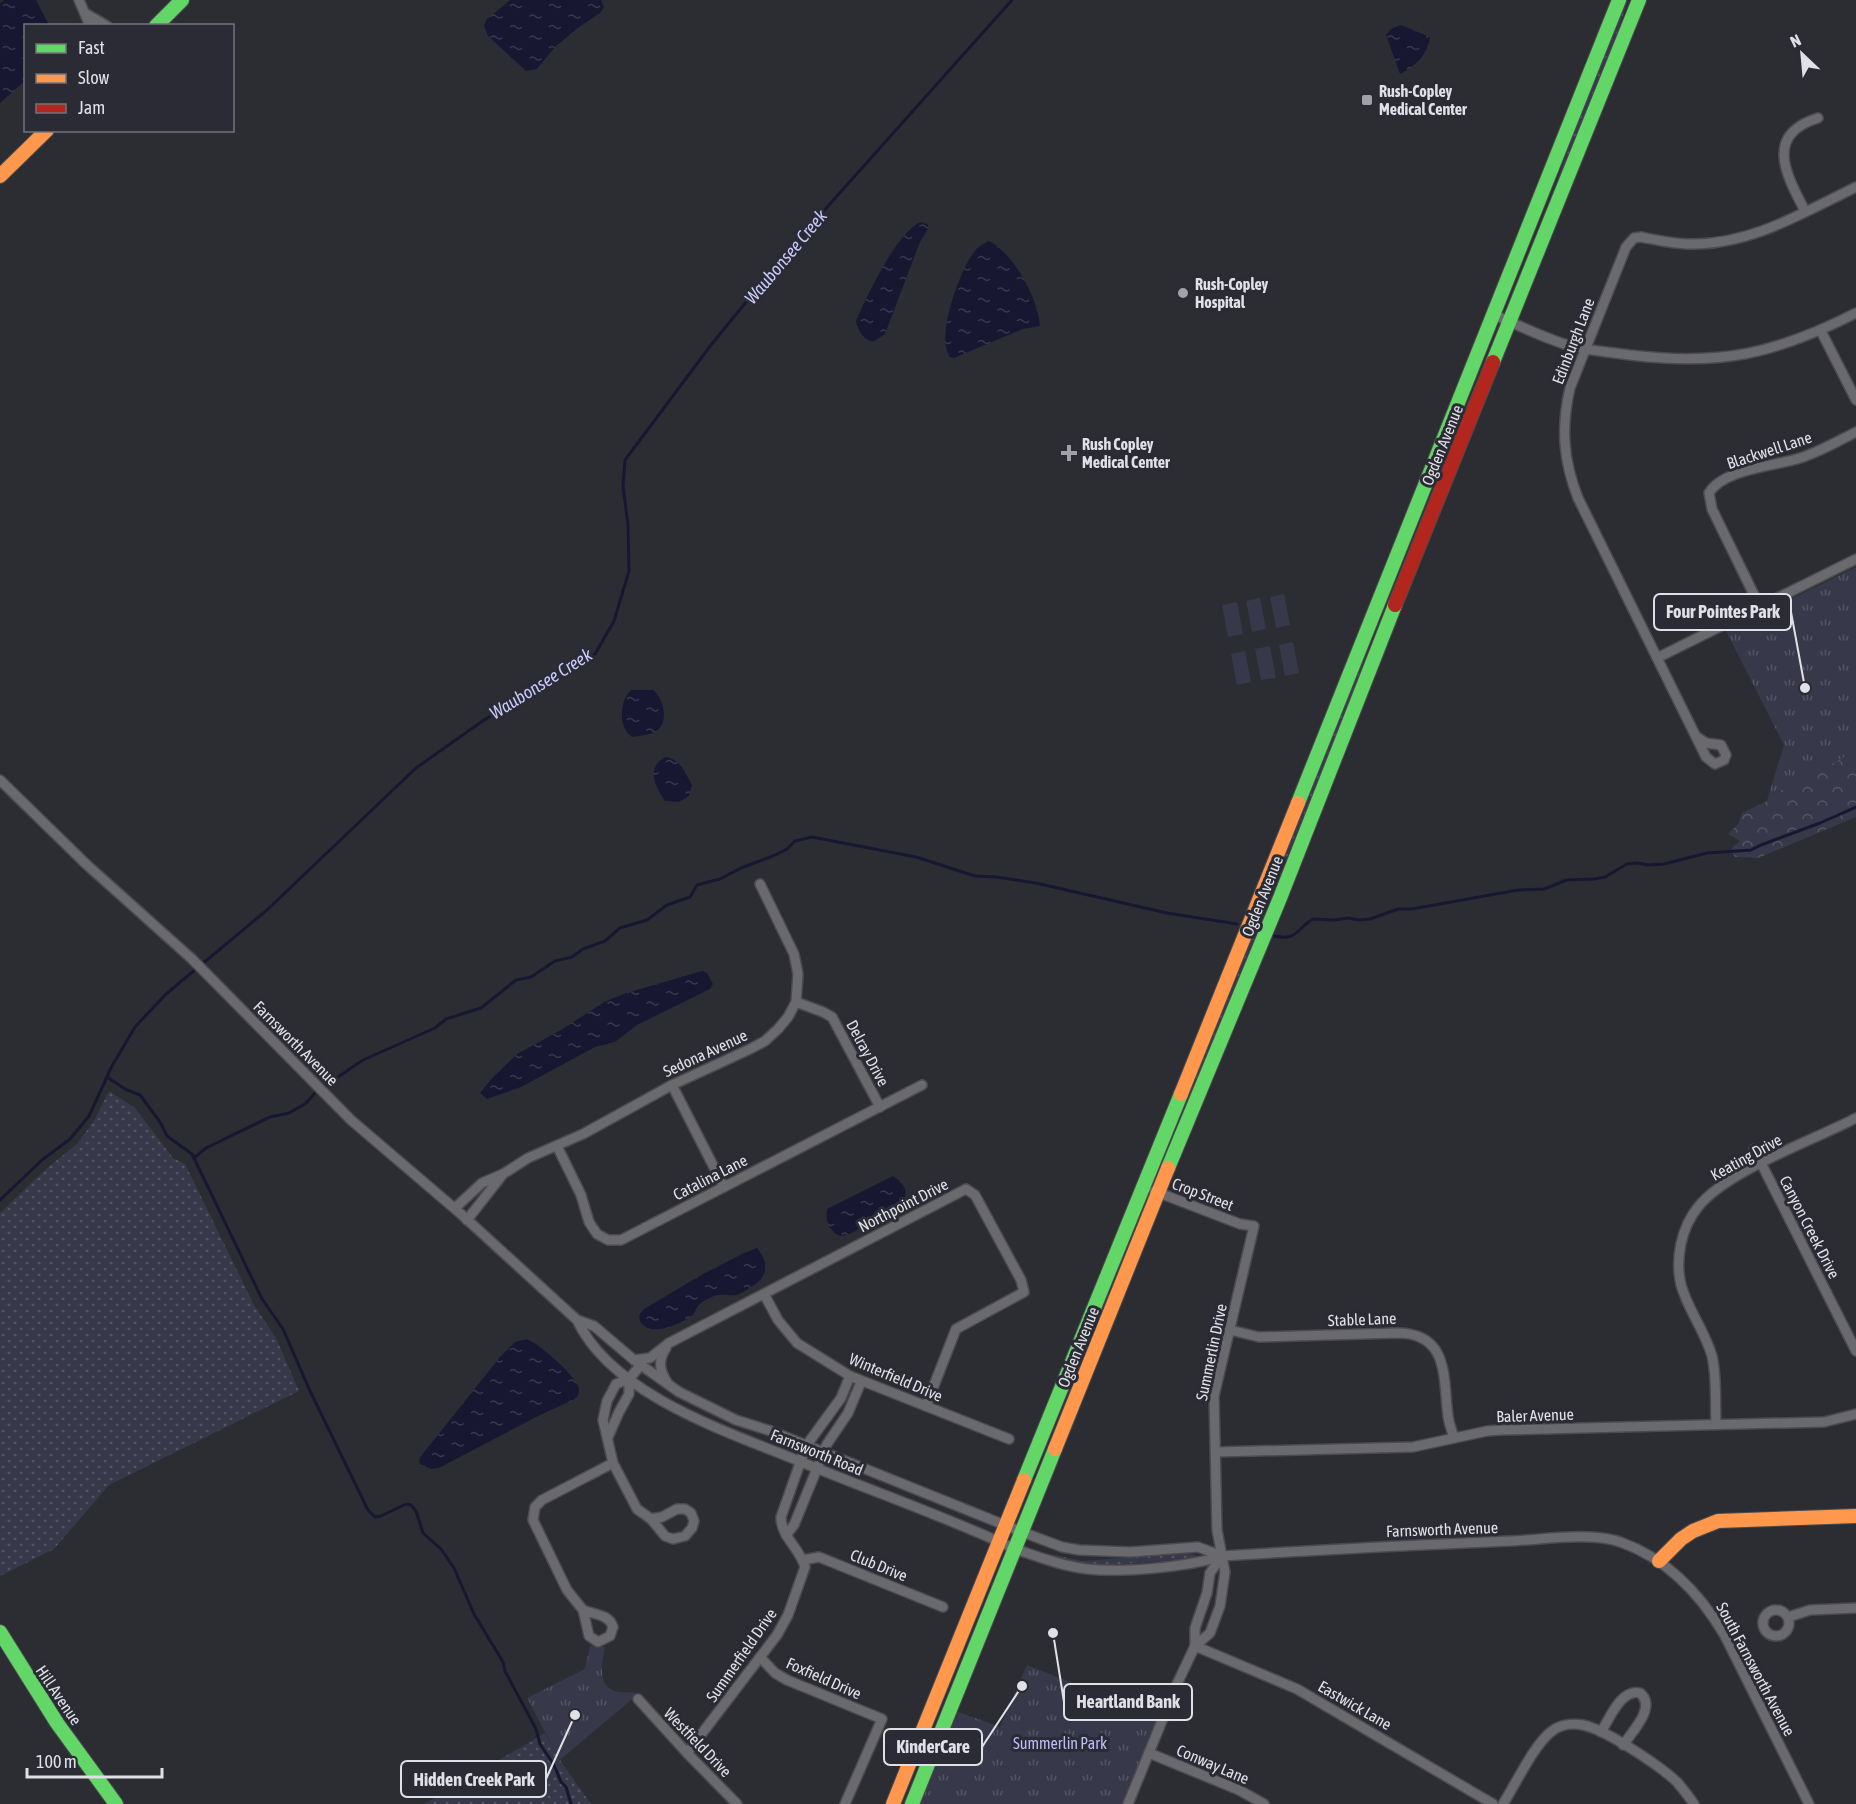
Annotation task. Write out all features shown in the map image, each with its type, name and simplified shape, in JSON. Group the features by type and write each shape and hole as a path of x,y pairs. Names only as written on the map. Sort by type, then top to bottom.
{"main road":[{"path":"158,24 182,0"},
{"name":"Ogden Avenue","path":"893,1804 1619,0"},
{"name":"Ogden Avenue","path":"912,1804 1280,898 1639,0"},
{"path":"0,176 45,132"},
{"path":"1659,1561 1681,1539 1693,1531 1718,1521 1856,1516"},
{"name":"Hill Avenue","path":"0,1632 57,1723 116,1804"}],"street":[{"path":"79,0 89,24"},
{"path":"85,13 104,24"},
{"path":"1805,211 1788,178 1783,159 1794,131 1802,124 1818,118"},
{"name":"Edinburgh Lane","path":"1696,737 1578,498 1567,465 1563,430 1570,388 1626,247 1634,238 1690,244 1726,241 1763,231 1856,187"},
{"path":"1494,315 1569,345 1666,359 1711,358 1760,352 1821,331 1856,313"},
{"path":"1821,331 1856,400"},
{"name":"Blackwell Lane","path":"1760,607 1712,509 1709,493 1716,484 1728,478 1750,470 1801,458 1856,432"},
{"path":"1657,658 1856,559"},
{"name":"Farnsworth Avenue","path":"0,780 86,864 192,960 351,1120 455,1208 578,1320 594,1326 637,1363"},
{"path":"760,884 794,954 798,974 796,1002"},
{"name":"Sedona Avenue","path":"455,1208 477,1186 503,1174 528,1158 583,1134 672,1085 765,1041 788,1017 796,1002"},
{"name":"Delray Drive","path":"796,1002 832,1017 880,1107"},
{"path":"672,1085 724,1187"},
{"name":"Catalina Lane","path":"557,1146 580,1195 589,1222 597,1234 608,1240 621,1240 922,1085"},
{"name":"Keating Drive","path":"1716,1424 1712,1354 1688,1306 1678,1271 1688,1222 1698,1206 1726,1183 1856,1118"},
{"name":"Canyon Creek Drive","path":"1754,1149 1856,1351"},
{"name":"Sedona Avenue","path":"467,1220 503,1174"},
{"name":"Crop Street","path":"1142,1187 1240,1224 1254,1226"},
{"name":"Northpoint Drive","path":"637,1363 650,1358 669,1343 966,1189 975,1195 1021,1280 1024,1292 956,1329 926,1406"},
{"name":"Summerlin Drive","path":"1128,1804 1177,1684 1195,1646 1210,1633 1220,1606 1225,1572 1217,1530 1214,1396 1254,1226"},
{"name":"Winterfield Drive","path":"764,1294 778,1320 797,1343 850,1376 1009,1439"},
{"name":"Farnsworth Avenue","path":"578,1320 585,1336 614,1367 629,1379"},
{"name":"Stable Lane","path":"1230,1330 1259,1337 1397,1333 1418,1336 1430,1344 1441,1360 1445,1372 1448,1418 1454,1438"},
{"path":"669,1343 660,1364 663,1375 670,1386"},
{"path":"608,1437 629,1394 629,1379 637,1363"},
{"name":"Farnsworth Road","path":"637,1363 670,1386 735,1420 771,1431 823,1454 1005,1525"},
{"path":"803,1560 786,1535 781,1525 781,1517 806,1446 841,1398 850,1376"},
{"path":"629,1379 616,1384 607,1401 603,1420 613,1463 637,1509 651,1519 665,1536 673,1539 685,1536 692,1528 694,1521 691,1513 685,1509 677,1509 662,1517 651,1519"},
{"name":"Farnsworth Road","path":"629,1379 688,1416 998,1541"},
{"path":"786,1535 794,1525 816,1468 831,1438 848,1413 861,1382"},
{"name":"Baler Avenue","path":"1216,1452 1413,1447 1487,1431 1824,1422 1856,1414"},
{"path":"583,1610 567,1590 553,1564 533,1520 535,1507 542,1500 613,1463"},
{"name":"Farnsworth Avenue","path":"1005,1525 1079,1550 1130,1552 1198,1547 1222,1556"},
{"name":"Farnsworth Avenue","path":"998,1541 1052,1562 1107,1570 1197,1564 1222,1556 1580,1538 1622,1542 1659,1561"},
{"name":"Summerlin Drive","path":"1195,1646 1195,1628 1207,1593 1210,1573 1222,1556"},
{"name":"Club Drive","path":"803,1560 819,1557 943,1607"},
{"name":"Summerfield Drive","path":"687,1754 777,1635 788,1615 805,1567 803,1560"},
{"name":"South Farnsworth Avenue","path":"1659,1561 1687,1584 1717,1623 1809,1804"},
{"path":"1788,1617 1810,1610 1856,1608"},
{"name":"Eastwick Lane","path":"1195,1646 1297,1689 1493,1804"},
{"name":"Foxfield Drive","path":"760,1657 775,1673 787,1680 882,1719 845,1804"},
{"path":"1601,1732 1622,1700 1631,1693 1640,1694 1646,1700 1646,1710 1623,1745"},
{"name":"Westfield Drive","path":"638,1700 737,1804"},
{"path":"1503,1804 1541,1742 1550,1732 1572,1724 1583,1725 1601,1732 1667,1773 1694,1804"},
{"name":"Conway Lane","path":"1149,1753 1239,1790 1264,1804"}],"green space":[{"path":"1625,0 1628,0 1610,56 1543,221 1576,126"},
{"path":"1856,567 1856,751 1768,797 1784,745 1726,631"},
{"path":"1284,594 1290,625 1276,628 1270,597"},
{"path":"1260,598 1266,629 1252,632 1246,601"},
{"path":"1237,602 1243,634 1228,637 1222,605"},
{"path":"1376,626 1347,710 1186,1107 1214,1025"},
{"path":"1293,642 1299,673 1285,676 1279,645"},
{"path":"1270,646 1276,678 1261,680 1255,649"},
{"path":"1245,651 1251,682 1237,685 1231,654"},
{"path":"1856,751 1856,817 1758,858 1735,857 1732,848 1740,841 1728,834 1739,823 1742,813"},
{"path":"109,1091 135,1108 173,1158 185,1164 254,1305 276,1338 299,1391 109,1485 54,1549 0,1576 0,1213 47,1168 77,1144 94,1121"},
{"path":"1189,1553 1203,1558 1107,1565 1079,1563 1050,1556 1050,1554 1083,1561"},
{"path":"590,1646 605,1647 602,1674 607,1686 619,1692 638,1694 560,1760 527,1698 585,1669"},
{"name":"Summerlin Park","path":"1027,1665 1159,1717 1124,1804 918,1804 956,1711 1000,1727"},
{"path":"545,1733 560,1760 591,1804 424,1804"}],"water":[{"path":"4,0 36,0 48,24 24,24 24,82 0,103 0,3"},
{"path":"510,0 601,0 604,7 600,13 555,47 537,69 526,71 488,36 484,26 486,20"},
{"path":"1401,25 1430,37 1427,49 1420,59 1400,74 1386,35 1391,29"},
{"path":"921,222 928,225 928,229 920,242 885,334 873,342 869,341 858,328 856,321 893,251 902,238"},
{"path":"989,241 1007,255 1023,278 1035,303 1040,326 1023,329 954,358 950,357 945,335 956,288 974,252"},
{"path":"631,690 653,690 660,699 664,717 660,728 655,732 632,737 627,733 622,721 622,707"},
{"path":"666,757 679,764 692,785 689,796 679,802 665,801 655,783 656,766"},
{"path":"706,971 713,984 710,989 637,1025 615,1042 595,1047 521,1087 487,1099 480,1093 517,1054 606,1001"},
{"path":"893,1176 904,1187 906,1193 903,1201 872,1216 852,1233 840,1236 833,1231 827,1221 827,1209"},
{"path":"757,1248 764,1260 765,1271 754,1285 736,1295 720,1295 707,1299 700,1304 692,1316 672,1326 650,1329 640,1321 640,1314 644,1309 703,1274"},
{"path":"527,1339 547,1353 575,1380 579,1387 578,1396 439,1468 431,1469 420,1464 421,1456 500,1357 515,1342"}],"waterway":[{"name":"Waubonsee Creek","path":"0,1200 42,1160 70,1139 89,1116 112,1066 135,1027 166,994 267,910 416,768 484,720 595,654 614,621 629,571 628,525 623,486 625,460 711,345 787,252 1012,0"},
{"path":"1274,936 1288,937 1313,919 1370,919 1398,909 1412,909 1518,890 1544,889 1567,880 1605,877 1627,864 1664,864 1707,853 1751,850 1856,807"},
{"path":"194,1158 206,1148 270,1117 289,1113 305,1104 317,1091 363,1060 435,1028 446,1019 481,1008 516,980 531,977 555,961 572,957 583,949 605,941 620,928 647,920 667,905 690,897 697,885 720,879 787,849 795,841 812,837 916,857 975,876 1036,883 1167,913 1237,924"},
{"path":"107,1077 125,1089 140,1095 160,1122 167,1136 192,1154 262,1299 283,1329 310,1391 368,1510 375,1517 406,1504 411,1505 416,1511 423,1533 441,1549 454,1568 474,1614 503,1662 505,1671 536,1729 540,1744 566,1787 571,1804"}],"traffic: fast":[{"path":"158,24 182,0"},
{"path":"1298,803 1619,0"},
{"path":"1493,362 1639,0"},
{"path":"1168,1168 1280,898 1395,605"},
{"path":"1024,1480 1181,1094"},
{"path":"912,1804 1055,1449"},
{"path":"0,1632 57,1723 116,1804"}],"traffic: slow":[{"path":"0,176 45,132"},
{"path":"1181,1094 1298,803"},
{"path":"1055,1449 1168,1168"},
{"path":"893,1804 1024,1480"},
{"path":"1659,1561 1681,1539 1693,1531 1718,1521 1856,1516"}],"traffic: jam":[{"path":"1395,605 1493,362"}],"place":[{"name":"Rush-Copley Medical Center","path":"1367,100"},
{"name":"Rush-Copley Hospital","path":"1183,293"},
{"name":"Rush Copley Medical Center","path":"1069,453"},
{"name":"Four Pointes Park","path":"1805,688"},
{"name":"Heartland Bank","path":"1053,1633"},
{"name":"KinderCare","path":"1022,1686"},
{"name":"Hidden Creek Park","path":"575,1715"}]}
